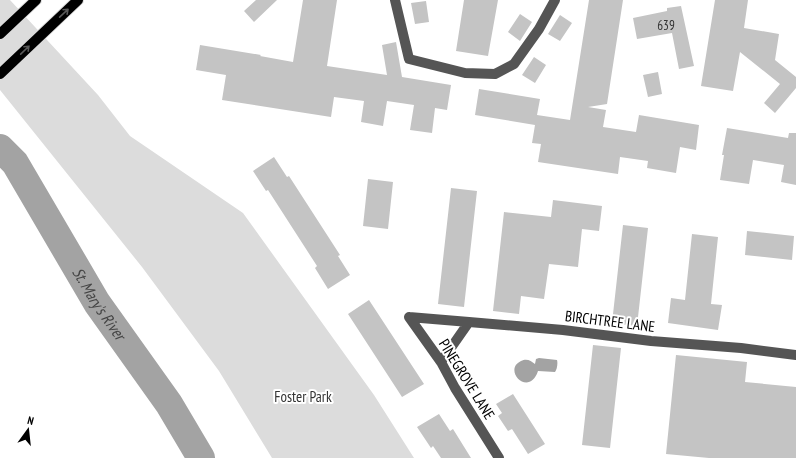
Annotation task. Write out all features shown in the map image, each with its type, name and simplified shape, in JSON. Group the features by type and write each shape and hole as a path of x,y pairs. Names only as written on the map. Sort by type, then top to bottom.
{"main road":[{"path":"0,34 36,0"},
{"path":"0,74 78,0"}],"street":[{"path":"395,0 409,59 466,73 495,74 514,64 539,29 555,0"},
{"name":"BIRCHTREE LANE","path":"409,317 563,330 651,341 741,348 796,355"},
{"name":"PINEGROVE LANE","path":"409,317 441,362 455,388 499,458"},
{"path":"441,362 470,322"}],"green space":[{"name":"Foster Park","path":"0,0 10,0 98,95 130,136 243,213 374,395 414,458 272,458 219,371 142,267 0,90"}],"shaded area":[{"path":"536,359 557,360 555,372 538,371 534,379 529,382 519,380 514,370 516,365 525,360 535,364"}],"building":[{"path":"256,0 277,0 254,22 244,11"},
{"path":"303,0 337,0 327,66 387,75 382,45 396,42 402,77 451,85 447,110 435,108 432,133 410,130 414,105 387,101 383,126 361,122 364,101 334,97 331,117 222,100 226,75 196,70 200,45 293,62"},
{"path":"464,0 498,0 488,56 456,51"},
{"path":"589,0 623,0 607,104 588,107 606,110 603,127 636,132 639,115 699,125 696,150 680,147 676,173 647,168 648,161 620,157 618,174 538,162 541,144 532,143 535,125 475,115 479,89 540,99 537,115 570,120"},
{"path":"715,0 748,0 744,28 779,34 775,60 796,77 796,88 775,113 764,103 780,84 740,52 733,91 701,86"},
{"path":"426,1 429,22 415,24 411,3"},
{"path":"681,6 694,66 679,69 672,33 637,39 633,18 667,11 667,8"},
{"path":"520,14 532,22 520,41 508,32"},
{"path":"560,15 572,23 560,41 548,34"},
{"path":"534,57 546,65 535,83 522,75"},
{"path":"658,72 662,94 648,97 643,75"},
{"path":"727,128 788,138 789,133 796,133 796,185 781,182 784,165 753,160 749,184 720,180 724,155 722,155"},
{"path":"274,157 287,177 289,176 340,255 338,256 350,275 328,289 315,268 317,266 268,190 266,191 253,171"},
{"path":"368,179 393,182 388,229 363,226"},
{"path":"451,188 477,191 464,307 438,304"},
{"path":"553,200 602,206 599,231 582,229 578,267 549,264 544,299 521,296 519,314 493,311 504,212 551,217"},
{"path":"623,225 648,228 637,326 612,323"},
{"path":"747,231 794,236 792,260 745,255"},
{"path":"692,234 718,237 711,304 722,305 718,330 668,323 671,298 685,300"},
{"path":"369,300 424,384 402,397 348,314"},
{"path":"593,345 621,348 610,448 582,445"},
{"path":"676,355 747,362 745,382 796,387 796,458 709,458 666,454"},
{"path":"513,394 545,444 528,454 512,429 508,431 498,416 502,413 496,404"},
{"path":"439,414 450,431 453,429 471,458 441,458 433,446 431,448 417,427"}],"waterway":[{"name":"St. Mary's River","path":"0,148 15,163 97,303 169,404 201,458"}]}
